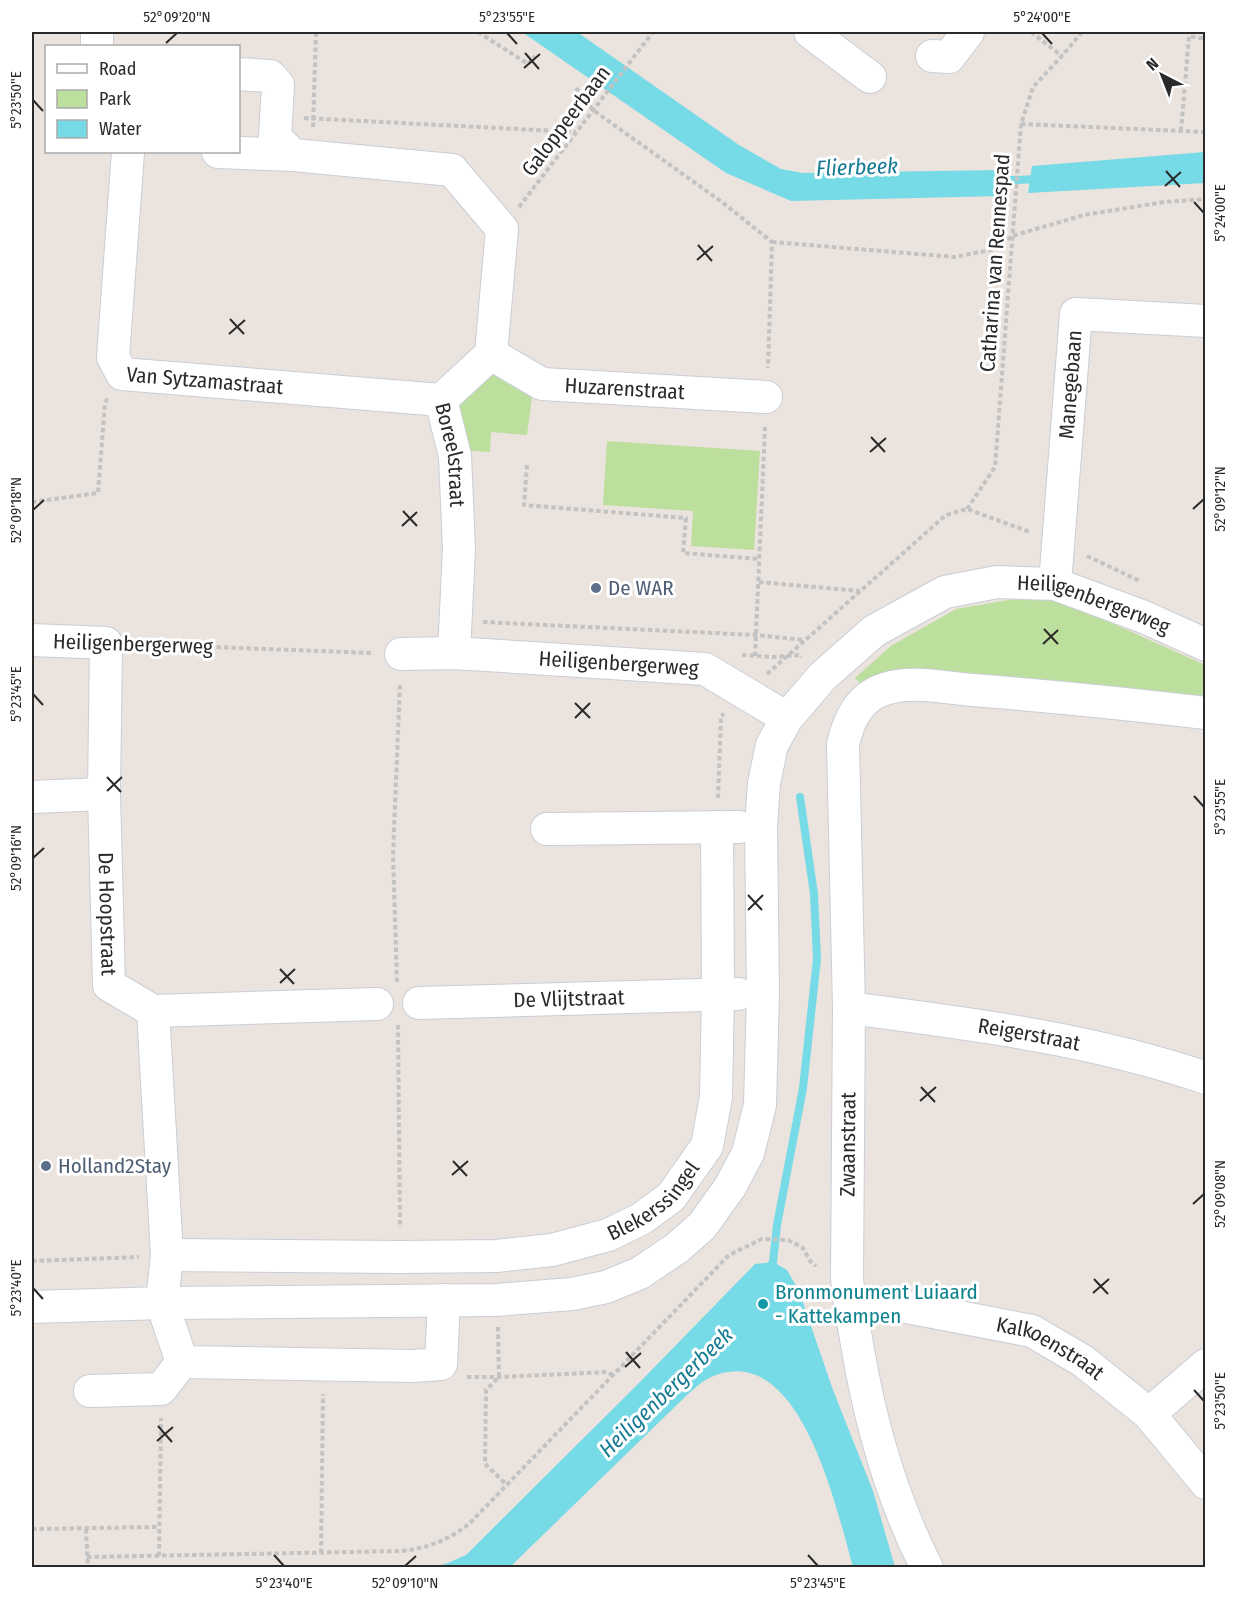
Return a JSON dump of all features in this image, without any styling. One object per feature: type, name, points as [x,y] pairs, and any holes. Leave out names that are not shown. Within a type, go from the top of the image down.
[{"type":"street","points":[[810,32],[870,77]]},
{"type":"street","points":[[932,56],[949,57],[968,32]]},
{"type":"street","points":[[240,74],[270,76],[278,85],[275,137],[302,156]]},
{"type":"street","name":"Van Sytzamastraat","points":[[128,153],[113,357],[122,374],[441,400]]},
{"type":"street","points":[[239,153],[302,156],[452,170],[502,229],[491,354]]},
{"type":"street","name":"Manegebaan","points":[[1055,584],[1076,314],[1206,321]]},
{"type":"street","name":"Huzarenstraat","points":[[491,354],[542,384],[766,397]]},
{"type":"street","name":"Boreelstraat","points":[[454,653],[459,549],[455,456],[441,400],[491,354]]},
{"type":"street","name":"Heiligenbergerweg","points":[[401,654],[454,653],[705,669],[787,718],[822,676],[874,631],[945,592],[997,582],[1055,584],[1144,617],[1206,645]]},
{"type":"street","name":"Heiligenbergerweg","points":[[32,640],[106,643]]},
{"type":"street","name":"De Hoopstraat","points":[[106,643],[104,794],[110,985],[153,1011]]},
{"type":"street","name":"Zwaanstraat","points":[[927,1568],[905,1522],[878,1440],[866,1392],[850,1308],[847,1278],[849,1008],[843,744],[848,725],[866,698],[885,689],[907,685],[1037,694],[1206,713]]},
{"type":"street","points":[[32,1307],[162,1303],[496,1300],[572,1294],[606,1287],[640,1273],[677,1248],[702,1226],[730,1187],[748,1153],[760,1105],[763,994],[761,827],[764,783],[772,745],[787,718]]},
{"type":"street","points":[[32,797],[104,794]]},
{"type":"street","name":"Blekerssingel","points":[[167,1255],[496,1256],[552,1250],[608,1234],[641,1219],[671,1197],[706,1146],[716,1097],[717,826]]},
{"type":"street","points":[[548,829],[761,827]]},
{"type":"street","name":"De Vlijtstraat","points":[[153,1011],[763,994]]},
{"type":"street","name":"Reigerstraat","points":[[849,1008],[1014,1030],[1156,1061],[1206,1078]]},
{"type":"street","points":[[153,1011],[167,1255],[162,1303],[182,1362]]},
{"type":"street","points":[[182,1362],[413,1366],[441,1364],[444,1300]]},
{"type":"street","name":"Kalkoenstraat","points":[[850,1308],[891,1304],[1032,1331],[1083,1361],[1149,1414],[1206,1484]]},
{"type":"street","points":[[90,1391],[161,1389],[182,1362]]},
{"type":"street","points":[[1149,1414],[1206,1365]]},
{"type":"path","points":[[302,156],[313,118],[316,32]]},
{"type":"path","points":[[478,32],[528,64],[535,56]]},
{"type":"path","name":"Galoppeerbaan","points":[[502,229],[653,32]]},
{"type":"path","points":[[1031,32],[1062,56]]},
{"type":"path","name":"Catharina van Rennespad","points":[[967,509],[995,467],[1021,124],[1033,87],[1082,32]]},
{"type":"path","points":[[1180,131],[1189,36],[1206,39]]},
{"type":"path","points":[[576,88],[593,110],[722,202],[772,242],[955,257],[996,249],[1012,236],[1084,215],[1164,202],[1206,199]]},
{"type":"path","points":[[276,117],[576,132]]},
{"type":"path","points":[[1021,124],[1206,132]]},
{"type":"path","points":[[756,656],[772,242]]},
{"type":"path","points":[[32,502],[98,493],[105,403],[122,374]]},
{"type":"path","points":[[527,465],[524,505],[686,518],[684,553],[759,559]]},
{"type":"path","points":[[788,655],[946,516],[967,509]]},
{"type":"path","name":"Heiligenbergerweg","points":[[967,509],[1059,544],[1143,583]]},
{"type":"path","points":[[759,582],[860,591]]},
{"type":"path","points":[[456,621],[756,634],[805,640]]},
{"type":"path","name":"Heiligenbergerweg","points":[[106,643],[401,654]]},
{"type":"path","points":[[400,1257],[398,1004],[393,855],[401,654]]},
{"type":"path","points":[[717,826],[721,726]]},
{"type":"path","points":[[87,1557],[402,1551],[448,1539],[470,1523],[729,1255],[762,1239],[788,1240]]},
{"type":"path","points":[[32,1261],[167,1255]]},
{"type":"path","points":[[496,1300],[500,1377]]},
{"type":"path","points":[[321,1552],[323,1364]]},
{"type":"path","points":[[441,1364],[456,1376],[500,1377],[608,1372],[612,1375]]},
{"type":"path","points":[[500,1377],[486,1390],[485,1464],[507,1485]]},
{"type":"path","points":[[159,1556],[161,1389]]},
{"type":"path","points":[[32,1529],[159,1527]]},
{"type":"path","points":[[86,1529],[88,1568]]},
{"type":"green space","points":[[494,370],[509,375],[532,397],[527,435],[491,432],[490,452],[471,451],[456,428],[454,395]]},
{"type":"green space","points":[[607,441],[760,451],[754,550],[691,546],[693,511],[603,505]]},
{"type":"green space","points":[[1041,597],[1065,602],[1205,665],[1206,690],[1198,703],[863,686],[855,678],[891,646],[956,609],[1021,598]]},
{"type":"water","points":[[522,32],[577,32],[739,145],[781,169],[803,173],[1002,170],[1001,196],[791,201],[726,173]]},
{"type":"water","points":[[1205,152],[1205,183],[1028,193],[1032,166]]},
{"type":"water","name":"Heiligenbergerbeek","points":[[773,1262],[787,1270],[799,1291],[833,1390],[873,1491],[895,1567],[853,1567],[837,1508],[809,1435],[790,1404],[768,1382],[741,1371],[709,1378],[687,1395],[510,1567],[434,1567],[466,1555],[755,1264]]},
{"type":"waterway","name":"Flierbeek","points":[[991,181],[1038,179]]},
{"type":"waterway","points":[[768,1270],[773,1262],[777,1225],[803,1088],[817,959],[814,894],[800,797]]},
{"type":"place","name":"De WAR","points":[[596,588]]},
{"type":"place","name":"Holland2Stay","points":[[46,1166]]},
{"type":"place","name":"Bronmonument Luiaard - Kattekampen","points":[[763,1304]]}]
